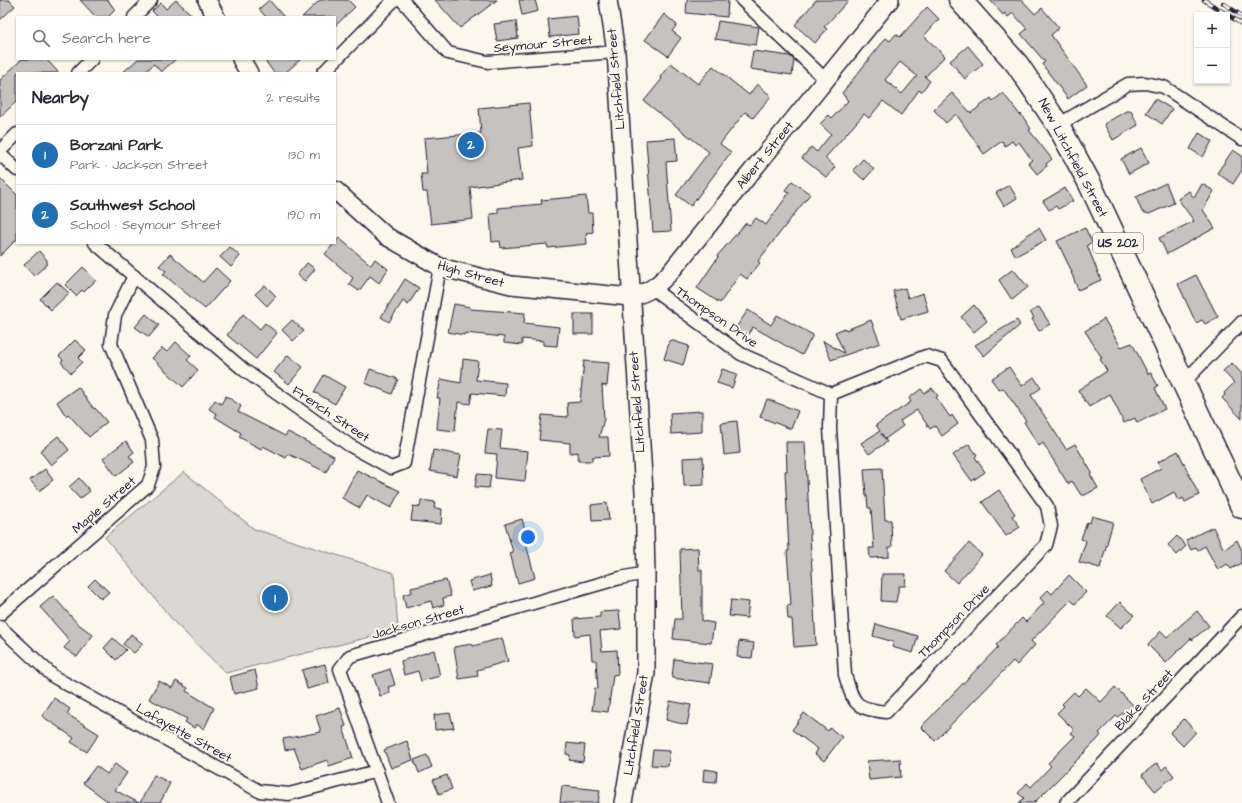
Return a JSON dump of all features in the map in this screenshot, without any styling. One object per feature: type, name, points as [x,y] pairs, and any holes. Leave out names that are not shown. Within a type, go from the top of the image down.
[{"type":"highway","name":"New Litchfield Street","points":[[960,0],[979,19],[1017,64],[1058,125],[1089,182],[1242,507]]},
{"type":"street","points":[[135,16],[151,0]]},
{"type":"street","points":[[207,0],[215,16]]},
{"type":"street","points":[[336,60],[394,0]]},
{"type":"street","name":"Seymour Street","points":[[402,0],[448,53],[488,62],[616,52]]},
{"type":"street","name":"Litchfield Street","points":[[608,0],[616,52],[630,297],[644,492],[646,573],[646,673],[624,803]]},
{"type":"street","points":[[742,0],[826,80]]},
{"type":"street","name":"Albert Street","points":[[630,297],[653,288],[673,269],[890,0]]},
{"type":"street","points":[[79,72],[91,60]]},
{"type":"street","points":[[242,60],[248,72]]},
{"type":"street","points":[[324,72],[336,60]]},
{"type":"street","points":[[1058,125],[1128,84],[1145,83],[1164,87],[1242,139]]},
{"type":"street","points":[[16,135],[0,152],[16,169]]},
{"type":"street","name":"High Street","points":[[336,191],[386,236],[440,267],[511,285],[630,297]]},
{"type":"street","name":"French Street","points":[[96,244],[244,370],[349,445],[391,468],[404,463],[440,267]]},
{"type":"street","name":"Maple Street","points":[[0,614],[148,485],[154,467],[152,440],[112,344],[115,315],[134,276]]},
{"type":"street","name":"Thompson Drive","points":[[653,288],[741,354],[831,394],[926,356],[942,361],[1046,506],[1051,526],[1046,545],[886,712],[867,710],[853,700],[845,675],[830,428],[831,394]]},
{"type":"street","points":[[1183,383],[1242,322]]},
{"type":"street","name":"Jackson Street","points":[[388,803],[340,669],[350,656],[620,578],[646,573]]},
{"type":"street","name":"Blake Street","points":[[1066,803],[1242,616]]},
{"type":"street","name":"Lafayette Street","points":[[0,628],[54,677],[259,791],[289,794],[377,771]]},
{"type":"shaded area","points":[[184,472],[254,529],[394,573],[398,630],[226,673],[175,623],[105,537]]},
{"type":"building","points":[[0,0],[9,0],[15,6],[0,20]]},
{"type":"building","points":[[80,0],[108,0],[115,10],[109,16],[95,16]]},
{"type":"building","points":[[176,0],[193,16],[157,16],[152,11],[161,3],[166,9]]},
{"type":"building","points":[[269,0],[283,16],[265,16],[259,9]]},
{"type":"building","points":[[320,0],[348,0],[355,7],[336,25],[336,16],[303,16]]},
{"type":"building","points":[[435,0],[497,0],[460,28]]},
{"type":"building","points":[[519,0],[535,0],[538,11],[522,15]]},
{"type":"building","points":[[687,0],[728,0],[727,17],[686,13]]},
{"type":"building","points":[[816,0],[849,0],[824,27],[827,29],[815,43],[795,25]]},
{"type":"building","points":[[990,0],[1022,0],[1035,14],[1042,8],[1059,28],[1051,35],[1087,85],[1068,99],[1042,64],[1045,62],[1021,34],[1027,29],[1013,13],[1008,17],[1005,13],[1003,15]]},
{"type":"building","points":[[927,7],[939,19],[924,36],[945,56],[925,77],[930,81],[921,92],[919,90],[901,115],[883,101],[869,118],[864,114],[825,158],[835,167],[827,178],[802,158],[811,147],[817,152],[831,134],[820,124],[829,115],[832,118],[848,101],[842,93],[886,38],[890,41],[896,34],[900,37]],"holes":[[[900,62],[917,76],[902,94],[885,80]]]},
{"type":"building","points":[[664,14],[677,25],[672,31],[681,38],[668,56],[645,40]]},
{"type":"building","points":[[577,16],[579,34],[550,37],[548,19]]},
{"type":"building","points":[[516,21],[518,38],[497,41],[494,24]]},
{"type":"building","points":[[718,21],[759,27],[756,45],[715,39]]},
{"type":"building","points":[[968,46],[983,64],[965,79],[950,61]]},
{"type":"building","points":[[753,51],[790,56],[794,60],[792,75],[750,69]]},
{"type":"building","points":[[21,60],[47,60],[58,72],[16,72],[16,102],[0,117],[0,80]]},
{"type":"building","points":[[137,60],[175,60],[161,72],[154,64],[145,72],[123,72]]},
{"type":"building","points":[[265,60],[300,60],[286,72],[273,72]]},
{"type":"building","points":[[671,63],[698,84],[713,66],[749,95],[757,84],[771,96],[753,118],[745,112],[720,144],[731,152],[691,206],[676,195],[709,152],[644,101],[662,79],[660,77]]},
{"type":"building","points":[[952,93],[971,113],[991,98],[993,101],[1003,93],[1020,115],[1021,114],[1031,129],[1029,130],[1052,159],[1046,164],[1047,166],[1037,174],[1028,163],[1032,160],[1019,142],[1015,145],[1012,141],[1005,146],[1002,141],[984,154],[956,114],[946,123],[934,110]]},
{"type":"building","points":[[1155,99],[1172,109],[1162,124],[1146,113]]},
{"type":"building","points":[[529,103],[533,146],[518,148],[522,180],[470,187],[473,219],[431,224],[427,192],[423,192],[421,174],[427,174],[424,138],[481,133],[479,108]]},
{"type":"building","points":[[1126,111],[1131,111],[1138,125],[1113,140],[1104,124]]},
{"type":"building","points":[[1199,133],[1212,141],[1203,157],[1190,149]]},
{"type":"building","points":[[675,138],[677,161],[666,162],[671,231],[653,232],[646,140]]},
{"type":"building","points":[[1141,148],[1149,163],[1129,174],[1121,159]]},
{"type":"building","points":[[1233,150],[1242,156],[1242,170],[1233,184],[1217,173]]},
{"type":"building","points":[[863,159],[874,169],[864,180],[853,170]]},
{"type":"building","points":[[0,178],[16,194],[16,240],[0,256]]},
{"type":"building","points":[[792,181],[810,194],[758,261],[760,263],[747,279],[740,274],[720,303],[697,288],[718,257],[717,256],[746,223],[750,225],[756,218],[766,225],[789,193],[785,190]]},
{"type":"building","points":[[1166,183],[1174,203],[1149,214],[1142,212],[1136,197]]},
{"type":"building","points":[[1202,184],[1214,191],[1203,210],[1215,228],[1167,254],[1159,238],[1194,221],[1178,199],[1189,191],[1194,198]]},
{"type":"building","points":[[1009,185],[1017,198],[1004,206],[996,193]]},
{"type":"building","points":[[1065,188],[1073,201],[1058,209],[1056,206],[1049,210],[1043,201]]},
{"type":"building","points":[[586,196],[588,213],[592,213],[593,232],[586,233],[587,244],[548,248],[547,244],[501,248],[500,241],[492,242],[490,214],[498,213],[498,208],[542,204],[541,200]]},
{"type":"building","points":[[1039,228],[1046,240],[1016,256],[1011,248],[1027,235]]},
{"type":"building","points":[[1085,228],[1092,242],[1087,245],[1101,280],[1078,290],[1072,272],[1057,241]]},
{"type":"building","points":[[339,238],[371,265],[375,259],[388,269],[379,283],[370,276],[359,291],[349,284],[353,278],[325,254],[334,244],[336,244]]},
{"type":"building","points":[[230,247],[240,256],[231,267],[220,257]]},
{"type":"building","points":[[39,251],[47,260],[47,264],[34,276],[24,265]]},
{"type":"building","points":[[170,254],[203,282],[216,268],[230,281],[205,309],[163,274],[166,271],[159,266]]},
{"type":"building","points":[[307,263],[315,269],[305,281],[297,275]]},
{"type":"building","points":[[83,267],[96,280],[84,292],[82,290],[76,296],[65,285]]},
{"type":"building","points":[[1013,269],[1028,287],[1012,300],[999,280]]},
{"type":"building","points":[[1196,275],[1218,317],[1205,324],[1202,320],[1196,323],[1178,284]]},
{"type":"building","points":[[405,279],[419,288],[408,305],[403,301],[389,322],[381,317]]},
{"type":"building","points":[[57,282],[69,293],[51,310],[40,299]]},
{"type":"building","points":[[265,285],[276,296],[267,306],[255,294]]},
{"type":"building","points":[[905,288],[908,298],[923,293],[928,311],[901,319],[893,291]]},
{"type":"building","points":[[454,304],[470,307],[470,309],[525,313],[524,323],[559,327],[557,346],[543,345],[543,341],[522,339],[522,345],[504,343],[504,337],[465,333],[464,335],[448,332]]},
{"type":"building","points":[[974,305],[987,321],[974,332],[961,317]]},
{"type":"building","points":[[1039,307],[1050,324],[1039,331],[1030,312]]},
{"type":"building","points":[[748,310],[771,325],[777,315],[813,335],[802,355],[753,327],[746,337],[735,329]]},
{"type":"building","points":[[146,314],[159,325],[149,337],[135,327]]},
{"type":"building","points":[[243,314],[260,329],[265,323],[277,333],[256,359],[227,335]]},
{"type":"building","points":[[574,314],[593,314],[593,334],[574,334]]},
{"type":"building","points":[[1104,319],[1121,347],[1132,343],[1148,374],[1151,373],[1158,386],[1155,388],[1165,409],[1137,423],[1135,418],[1124,423],[1110,394],[1089,407],[1078,390],[1107,371],[1100,359],[1102,358],[1085,331]]},
{"type":"building","points":[[292,320],[304,331],[293,341],[282,330]]},
{"type":"building","points":[[871,320],[880,343],[831,360],[823,341],[844,353],[835,332],[845,328],[846,330]]},
{"type":"building","points":[[1017,320],[1020,325],[984,356],[975,345]]},
{"type":"building","points":[[75,340],[86,350],[78,358],[82,362],[71,373],[61,362],[63,360],[59,356]]},
{"type":"building","points":[[670,340],[689,346],[683,365],[664,359]]},
{"type":"building","points":[[176,342],[191,356],[187,360],[198,370],[183,387],[152,358],[162,348],[167,352]]},
{"type":"building","points":[[288,355],[303,367],[289,384],[274,372]]},
{"type":"building","points":[[463,359],[478,361],[476,380],[506,383],[505,396],[472,393],[470,404],[458,402],[455,431],[437,429],[440,398],[437,398],[441,379],[461,383]]},
{"type":"building","points":[[584,361],[609,363],[607,386],[602,385],[604,419],[599,437],[608,437],[609,456],[592,457],[592,461],[578,461],[578,452],[570,453],[570,443],[539,440],[542,415],[568,417],[567,403],[580,402]]},
{"type":"building","points":[[1232,363],[1242,374],[1242,419],[1222,398],[1225,395],[1224,393],[1234,383],[1223,371]]},
{"type":"building","points":[[1009,367],[1022,386],[1034,377],[1041,388],[1031,395],[1066,449],[1075,444],[1092,473],[1090,474],[1098,488],[1085,495],[1081,495],[1072,481],[1068,484],[1043,443],[1039,446],[1024,422],[1026,421],[1003,388],[999,390],[991,379]]},
{"type":"building","points":[[370,369],[398,379],[392,394],[365,383]]},
{"type":"building","points":[[722,369],[737,374],[732,388],[717,383]]},
{"type":"building","points":[[324,375],[345,387],[335,404],[314,392]]},
{"type":"building","points":[[78,387],[94,409],[95,408],[107,422],[89,437],[68,414],[66,416],[57,402]]},
{"type":"building","points":[[932,388],[938,396],[936,397],[950,417],[952,415],[958,424],[942,436],[935,426],[930,429],[917,410],[900,421],[903,426],[885,439],[887,442],[869,454],[861,443],[880,431],[876,425],[911,402],[909,398],[921,389],[924,393]]},
{"type":"building","points":[[226,396],[241,406],[238,412],[285,436],[288,432],[334,456],[326,472],[288,454],[286,458],[263,446],[261,449],[239,437],[241,433],[215,417],[217,414],[209,409],[215,400],[221,404]]},
{"type":"building","points":[[767,399],[798,411],[791,429],[760,417]]},
{"type":"building","points":[[702,411],[702,432],[671,434],[670,413]]},
{"type":"building","points":[[737,421],[740,453],[724,455],[721,423]]},
{"type":"building","points":[[488,429],[502,430],[500,448],[528,451],[525,481],[495,478],[497,454],[485,453]]},
{"type":"building","points":[[58,436],[69,450],[51,465],[40,451]]},
{"type":"building","points":[[126,441],[134,452],[129,456],[134,462],[116,476],[103,458]]},
{"type":"building","points":[[786,442],[805,442],[816,645],[794,647],[792,619],[788,619],[787,606],[791,605],[787,551],[789,551],[785,471],[787,471]]},
{"type":"building","points":[[969,444],[977,455],[975,457],[985,472],[972,481],[953,455]]},
{"type":"building","points":[[433,450],[461,455],[457,476],[430,471]]},
{"type":"building","points":[[1178,451],[1199,495],[1185,502],[1183,498],[1178,501],[1174,492],[1152,504],[1140,479],[1161,468],[1158,462]]},
{"type":"building","points":[[703,457],[704,485],[684,486],[683,458]]},
{"type":"building","points":[[882,468],[885,520],[891,520],[892,547],[889,547],[889,557],[870,558],[869,548],[874,548],[871,508],[868,508],[864,469]]},
{"type":"building","points":[[45,469],[53,480],[39,491],[30,480]]},
{"type":"building","points":[[357,470],[400,491],[391,508],[367,495],[360,508],[342,498]]},
{"type":"building","points":[[477,474],[491,475],[489,488],[475,487]]},
{"type":"building","points":[[79,478],[90,491],[80,499],[69,487]]},
{"type":"building","points":[[999,490],[1015,514],[1012,516],[1020,527],[1006,536],[982,502]]},
{"type":"building","points":[[421,500],[435,502],[434,508],[442,509],[441,524],[411,521],[413,506],[420,507]]},
{"type":"building","points":[[607,503],[609,520],[592,521],[591,505]]},
{"type":"building","points":[[1092,516],[1113,522],[1100,568],[1079,562],[1086,541],[1081,539],[1087,522],[1090,523]]},
{"type":"building","points":[[522,519],[527,536],[524,536],[535,578],[518,583],[510,553],[513,552],[505,524]]},
{"type":"building","points":[[1213,527],[1224,550],[1237,540],[1242,551],[1242,563],[1231,569],[1227,564],[1218,570],[1205,546],[1198,550],[1196,547],[1191,550],[1186,540]]},
{"type":"building","points":[[1177,536],[1186,546],[1177,555],[1168,545]]},
{"type":"building","points":[[969,543],[982,555],[957,583],[944,571]]},
{"type":"building","points":[[698,548],[699,570],[702,570],[702,621],[714,623],[711,643],[673,639],[675,619],[682,619],[680,549]]},
{"type":"building","points":[[882,574],[906,574],[905,586],[899,586],[896,602],[881,601]]},
{"type":"building","points":[[490,575],[492,586],[472,591],[469,581]]},
{"type":"building","points":[[1069,575],[1086,592],[1075,604],[1071,600],[1031,641],[1035,645],[1017,665],[1013,661],[935,741],[921,727],[998,647],[996,645],[1022,618],[1026,622],[1044,603],[1040,598],[1048,590],[1052,594]]},
{"type":"building","points":[[95,579],[109,592],[101,599],[88,586]]},
{"type":"building","points":[[446,580],[451,596],[443,598],[444,605],[433,608],[431,601],[406,608],[403,595],[412,592],[411,588]]},
{"type":"building","points":[[53,596],[77,623],[93,635],[77,657],[64,648],[70,641],[40,607]]},
{"type":"building","points":[[731,600],[749,602],[747,618],[729,616]]},
{"type":"building","points":[[1120,602],[1134,615],[1121,628],[1107,616]]},
{"type":"building","points":[[619,611],[621,629],[600,631],[602,651],[617,650],[618,674],[613,675],[608,712],[592,710],[595,688],[598,689],[596,660],[592,660],[590,634],[575,636],[574,619],[600,617],[600,612]]},
{"type":"building","points":[[1197,611],[1209,626],[1192,640],[1191,638],[1166,663],[1148,645],[1161,631],[1167,637]]},
{"type":"building","points":[[876,624],[918,636],[913,653],[892,647],[894,642],[873,636]]},
{"type":"building","points":[[131,634],[143,644],[134,653],[123,644]]},
{"type":"building","points":[[113,638],[126,650],[116,660],[104,648]]},
{"type":"building","points":[[502,638],[508,661],[477,670],[478,676],[459,679],[454,647],[472,644],[473,646]]},
{"type":"building","points":[[739,641],[754,643],[752,658],[737,657]]},
{"type":"building","points":[[434,650],[440,676],[421,681],[418,671],[404,675],[401,661]]},
{"type":"building","points":[[674,659],[713,664],[710,683],[672,678]]},
{"type":"building","points":[[325,664],[329,683],[307,689],[302,670]]},
{"type":"building","points":[[390,669],[395,685],[388,687],[390,693],[380,696],[373,675]]},
{"type":"building","points":[[255,670],[259,688],[234,694],[230,677]]},
{"type":"building","points":[[159,681],[172,688],[176,681],[188,688],[186,691],[214,708],[204,729],[196,724],[194,728],[185,722],[187,719],[149,699]]},
{"type":"building","points":[[1115,687],[1134,706],[1126,714],[1124,712],[1118,717],[1116,716],[1099,733],[1101,735],[1097,740],[1034,803],[1019,803],[1024,798],[1018,793],[1027,783],[1031,787],[1051,766],[1048,763],[1075,736],[1071,733],[1074,730],[1057,713],[1064,706],[1062,704],[1074,692],[1078,696],[1086,688],[1101,702]]},
{"type":"building","points":[[54,698],[70,709],[67,714],[99,734],[87,752],[71,742],[74,738],[42,716]]},
{"type":"building","points":[[670,701],[691,705],[687,725],[666,720]]},
{"type":"building","points":[[340,708],[346,726],[343,727],[353,758],[329,766],[327,760],[302,769],[294,748],[285,750],[283,739],[321,732],[316,716]]},
{"type":"building","points":[[450,713],[454,728],[435,730],[434,715]]},
{"type":"building","points":[[804,713],[828,731],[830,728],[842,737],[824,761],[815,754],[818,749],[792,730]]},
{"type":"building","points":[[1184,719],[1196,732],[1183,746],[1170,733]]},
{"type":"building","points":[[407,741],[413,760],[391,768],[384,750]]},
{"type":"building","points":[[567,743],[585,745],[583,762],[569,760],[570,755],[566,754]]},
{"type":"building","points":[[653,750],[670,751],[668,766],[651,765]]},
{"type":"building","points":[[427,755],[432,767],[419,773],[414,760]]},
{"type":"building","points":[[900,759],[901,777],[869,780],[867,761]]},
{"type":"building","points":[[1157,763],[1162,770],[1166,766],[1174,776],[1155,791],[1142,775]]},
{"type":"building","points":[[115,764],[127,773],[115,790],[139,803],[110,803],[83,783],[96,766],[107,774]]},
{"type":"building","points":[[704,769],[717,771],[716,782],[703,781]]},
{"type":"building","points":[[154,775],[170,783],[160,803],[140,803]]},
{"type":"building","points":[[447,775],[452,789],[439,794],[433,780]]},
{"type":"building","points":[[562,786],[600,790],[598,803],[560,803]]},
{"type":"railway","points":[[1204,0],[1242,24]]},
{"type":"railway","points":[[1223,3],[1242,16]]},
{"type":"place","name":"Southwest School","points":[[471,145]]},
{"type":"place","name":"Borzani Park","points":[[275,598]]}]
